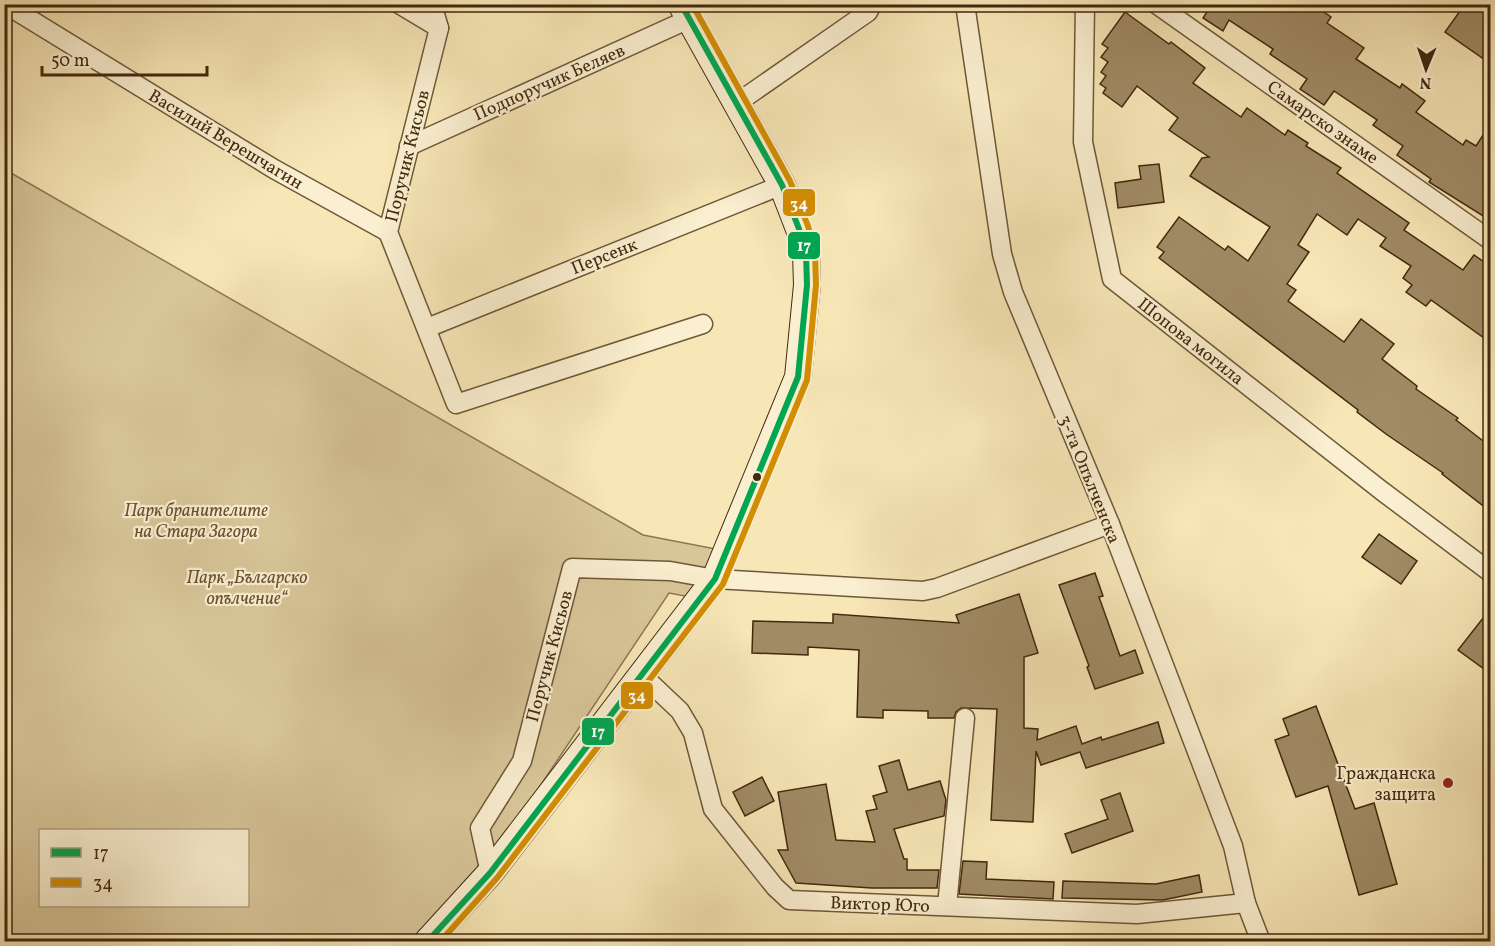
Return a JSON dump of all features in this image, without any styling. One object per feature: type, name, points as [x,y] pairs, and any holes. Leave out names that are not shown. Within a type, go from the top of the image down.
[{"type":"street","name":"Василий Верешчагин","points":[[5,4],[274,169],[388,232]]},
{"type":"street","points":[[399,4],[439,28]]},
{"type":"street","points":[[432,4],[439,28]]},
{"type":"street","points":[[736,104],[868,12],[872,4]]},
{"type":"street","name":"3-та Опълченска","points":[[965,4],[1002,254],[1013,292],[1110,524],[1233,846],[1246,903],[1261,942]]},
{"type":"street","name":"Шопова могила","points":[[1085,4],[1083,142],[1112,279],[1382,491],[1491,572]]},
{"type":"street","name":"Самарско знаме","points":[[1156,4],[1491,240]]},
{"type":"street","points":[[427,942],[490,873],[715,579],[798,377],[807,285],[806,254],[782,184],[685,12]]},
{"type":"street","name":"Подпоручик Беляев","points":[[409,146],[685,12]]},
{"type":"street","name":"Поручик Кисьов","points":[[439,28],[388,232],[456,404],[703,324]]},
{"type":"street","name":"Персенк","points":[[427,328],[782,184]]},
{"type":"street","points":[[715,579],[923,591],[937,588],[1110,524]]},
{"type":"street","name":"Поручик Кисьов","points":[[490,873],[480,828],[522,761],[572,568],[670,571],[715,579]]},
{"type":"street","name":"Виктор Юго","points":[[642,675],[680,711],[693,733],[713,809],[775,887],[789,900],[947,906],[989,910],[1137,914],[1246,903]]},
{"type":"street","points":[[947,906],[965,718]]},
{"type":"green space","name":"Парк „Българско опълчение“","points":[[4,169],[643,535],[721,550],[690,597],[669,593],[492,858],[411,941],[5,941]]},
{"type":"building","points":[[1206,4],[1312,4],[1331,17],[1327,23],[1364,48],[1356,59],[1400,88],[1402,84],[1425,101],[1416,112],[1463,145],[1466,140],[1476,146],[1491,123],[1491,221],[1429,182],[1431,179],[1397,155],[1403,146],[1373,125],[1377,120],[1334,91],[1324,105],[1300,89],[1307,79],[1270,54],[1273,49],[1229,20],[1223,31],[1203,18],[1210,7]]},
{"type":"building","points":[[1465,4],[1491,4],[1491,64],[1445,32]]},
{"type":"building","points":[[1125,12],[1169,44],[1171,42],[1205,68],[1193,83],[1241,117],[1247,108],[1285,135],[1288,130],[1308,143],[1306,146],[1341,168],[1337,173],[1409,223],[1404,230],[1463,270],[1474,255],[1491,267],[1491,343],[1431,300],[1426,306],[1406,292],[1412,285],[1403,278],[1411,266],[1380,246],[1386,238],[1358,219],[1347,235],[1317,214],[1298,245],[1309,252],[1287,284],[1296,290],[1288,301],[1344,342],[1361,319],[1394,344],[1382,359],[1417,386],[1416,389],[1458,418],[1456,420],[1491,447],[1491,512],[1443,473],[1357,412],[1358,410],[1159,258],[1164,252],[1157,247],[1179,217],[1225,250],[1228,246],[1248,261],[1270,227],[1190,176],[1202,158],[1209,157],[1169,130],[1178,118],[1137,86],[1122,107],[1103,93],[1106,88],[1100,84],[1106,76],[1101,72],[1108,62],[1101,57],[1108,48],[1102,44]]},
{"type":"building","points":[[1159,164],[1164,202],[1118,208],[1115,183],[1141,179],[1139,166]]},
{"type":"building","points":[[1379,534],[1417,561],[1401,584],[1362,557]]},
{"type":"building","points":[[1095,573],[1103,596],[1099,597],[1120,656],[1135,650],[1143,673],[1095,689],[1087,667],[1089,666],[1059,585]]},
{"type":"building","points":[[1019,594],[1038,653],[1024,657],[1024,728],[1038,729],[1037,740],[1076,726],[1082,744],[1158,722],[1164,743],[1086,768],[1080,752],[1041,765],[1036,751],[1033,822],[991,820],[997,709],[961,708],[956,712],[954,718],[928,718],[928,711],[883,710],[883,718],[857,717],[859,650],[808,647],[808,655],[752,653],[753,621],[833,623],[833,614],[959,623],[956,615]]},
{"type":"building","points":[[1491,608],[1491,674],[1458,650]]},
{"type":"building","points":[[1316,706],[1355,809],[1374,803],[1397,884],[1359,895],[1328,786],[1296,797],[1275,740],[1289,735],[1283,719]]},
{"type":"building","points":[[899,760],[908,790],[940,781],[946,800],[944,816],[894,829],[904,859],[907,859],[907,870],[939,870],[937,888],[872,888],[796,883],[778,850],[788,850],[778,792],[826,784],[836,840],[875,842],[866,811],[877,809],[873,796],[887,792],[879,766]]},
{"type":"building","points":[[762,777],[774,801],[745,816],[733,792]]},
{"type":"building","points":[[1120,793],[1133,831],[1072,853],[1065,834],[1108,819],[1101,800]]},
{"type":"building","points":[[963,861],[987,862],[986,879],[1054,882],[1053,899],[959,894]]},
{"type":"building","points":[[1199,875],[1202,892],[1163,900],[1062,898],[1063,881],[1156,884]]},
{"type":"transit line","name":"17","points":[[427,942],[490,873],[715,579],[798,377],[807,285],[806,253],[799,229],[782,185],[681,4]]},
{"type":"transit line","name":"34","points":[[440,942],[497,878],[723,584],[807,380],[816,285],[815,252],[808,226],[790,181],[692,4]]},
{"type":"place","name":"Гражданска защита","points":[[1448,783]]},
{"type":"park label","name":"Парк бранителите на Стара Загора","points":[[196,520]]}]
